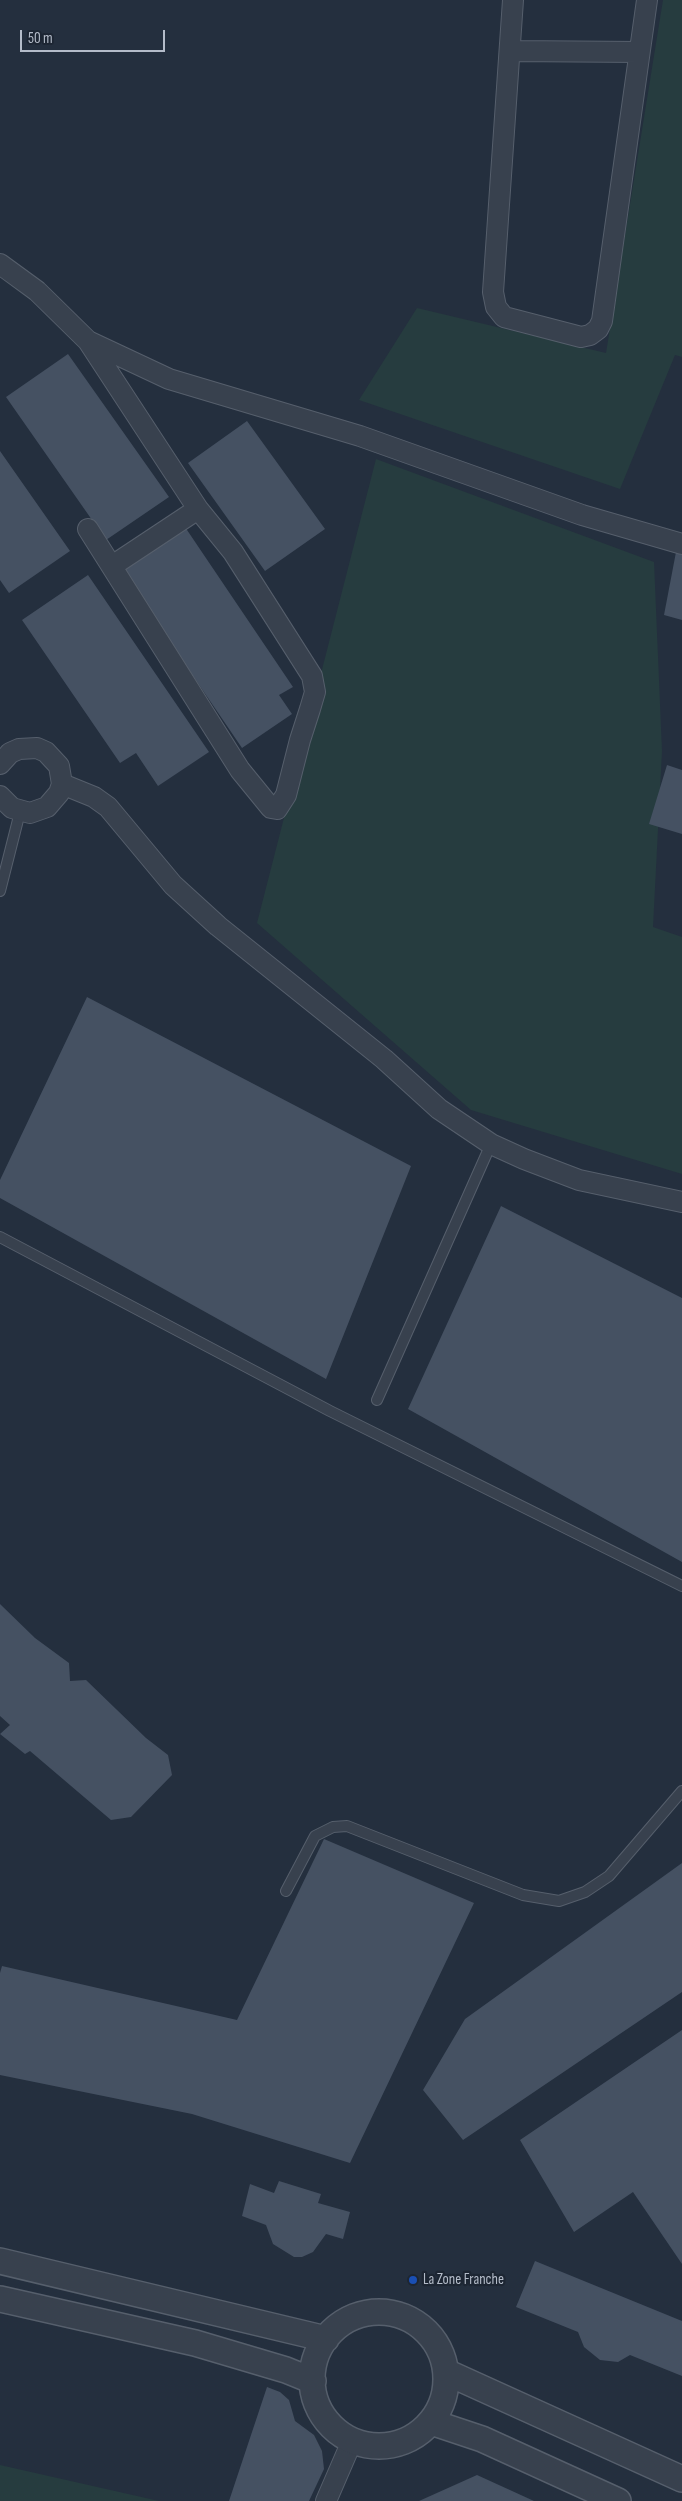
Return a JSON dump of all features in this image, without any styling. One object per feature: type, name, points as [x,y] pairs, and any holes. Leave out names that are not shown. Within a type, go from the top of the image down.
[{"type":"street","points":[[513,0],[493,292],[496,307],[504,317],[581,337],[590,335],[598,328],[602,321],[646,0]]},
{"type":"street","points":[[511,51],[639,52]]},
{"type":"street","points":[[0,264],[37,291],[88,341],[198,510],[234,552],[312,676],[315,692],[286,795],[277,809],[271,808],[240,770],[88,529]]},
{"type":"street","points":[[88,341],[169,379],[360,436],[582,515],[682,544]]},
{"type":"street","points":[[112,566],[198,510]]},
{"type":"street","points":[[0,764],[10,753],[19,749],[37,748],[46,752],[58,766],[62,784],[59,793],[47,807],[30,813],[20,812],[12,808],[0,796]]},
{"type":"street","points":[[62,784],[86,793],[108,807],[173,885],[218,926],[384,1059],[439,1109],[491,1144],[578,1180],[682,1202]]},
{"type":"street","points":[[0,2261],[326,2339]]},
{"type":"street","points":[[0,2299],[195,2343],[286,2370],[312,2380]]},
{"type":"street","points":[[379,2311],[402,2315],[421,2326],[436,2342],[445,2361],[446,2372],[447,2383],[442,2404],[431,2422],[415,2436],[395,2444],[373,2446],[352,2441],[333,2428],[319,2410],[312,2388],[313,2365],[326,2339],[337,2326],[357,2316],[379,2311]]},
{"type":"street","points":[[446,2372],[682,2479]]},
{"type":"street","points":[[431,2422],[482,2439],[618,2501]]},
{"type":"street","points":[[326,2501],[352,2441]]},
{"type":"lane","points":[[0,891],[20,812]]},
{"type":"lane","points":[[377,1400],[491,1144]]},
{"type":"lane","points":[[0,1237],[330,1411],[682,1586]]},
{"type":"lane","points":[[286,1891],[315,1836],[333,1827],[347,1826],[523,1895],[558,1901],[585,1892],[609,1876],[682,1791]]},
{"type":"green space","points":[[663,0],[682,0],[682,357],[675,355],[620,489],[359,400],[417,308],[606,353]]},
{"type":"green space","points":[[376,459],[654,562],[662,751],[653,927],[682,937],[682,1174],[471,1110],[257,923]]},
{"type":"green space","points":[[0,2465],[159,2501],[0,2501]]},
{"type":"building","points":[[68,354],[169,497],[106,540],[6,397]]},
{"type":"building","points":[[247,421],[325,529],[265,571],[188,463]]},
{"type":"building","points":[[0,451],[70,551],[9,593],[0,580]]},
{"type":"building","points":[[185,527],[293,687],[279,695],[292,714],[242,748],[121,570]]},
{"type":"building","points":[[676,552],[682,553],[682,620],[664,615]]},
{"type":"building","points":[[88,575],[209,752],[158,786],[136,753],[120,763],[22,620]]},
{"type":"building","points":[[667,765],[682,770],[682,834],[649,824]]},
{"type":"building","points":[[87,997],[411,1166],[326,1379],[0,1198],[0,1180]]},
{"type":"building","points":[[501,1206],[682,1298],[682,1562],[408,1409]]},
{"type":"building","points":[[0,1604],[35,1638],[69,1663],[70,1681],[86,1680],[146,1738],[168,1755],[172,1775],[131,1817],[111,1820],[30,1751],[25,1754],[0,1734],[10,1725],[0,1716]]},
{"type":"building","points":[[324,1839],[474,1903],[350,2163],[192,2114],[0,2075],[0,1973],[2,1966],[237,2020]]},
{"type":"building","points":[[682,1863],[682,1992],[463,2140],[423,2090],[465,2019]]},
{"type":"building","points":[[682,2030],[682,2264],[633,2192],[574,2232],[520,2140]]},
{"type":"building","points":[[279,2181],[321,2194],[318,2203],[350,2212],[343,2239],[326,2234],[313,2252],[302,2257],[294,2257],[273,2244],[266,2225],[242,2216],[250,2184],[274,2193]]},
{"type":"building","points":[[535,2261],[682,2321],[682,2376],[630,2355],[618,2362],[600,2360],[584,2347],[578,2332],[516,2307]]},
{"type":"building","points":[[267,2387],[280,2392],[289,2400],[295,2421],[314,2435],[322,2451],[324,2469],[309,2501],[229,2501]]},
{"type":"building","points":[[477,2475],[534,2501],[419,2501]]},
{"type":"place","name":"La Zone Franche","points":[[413,2280]]}]
